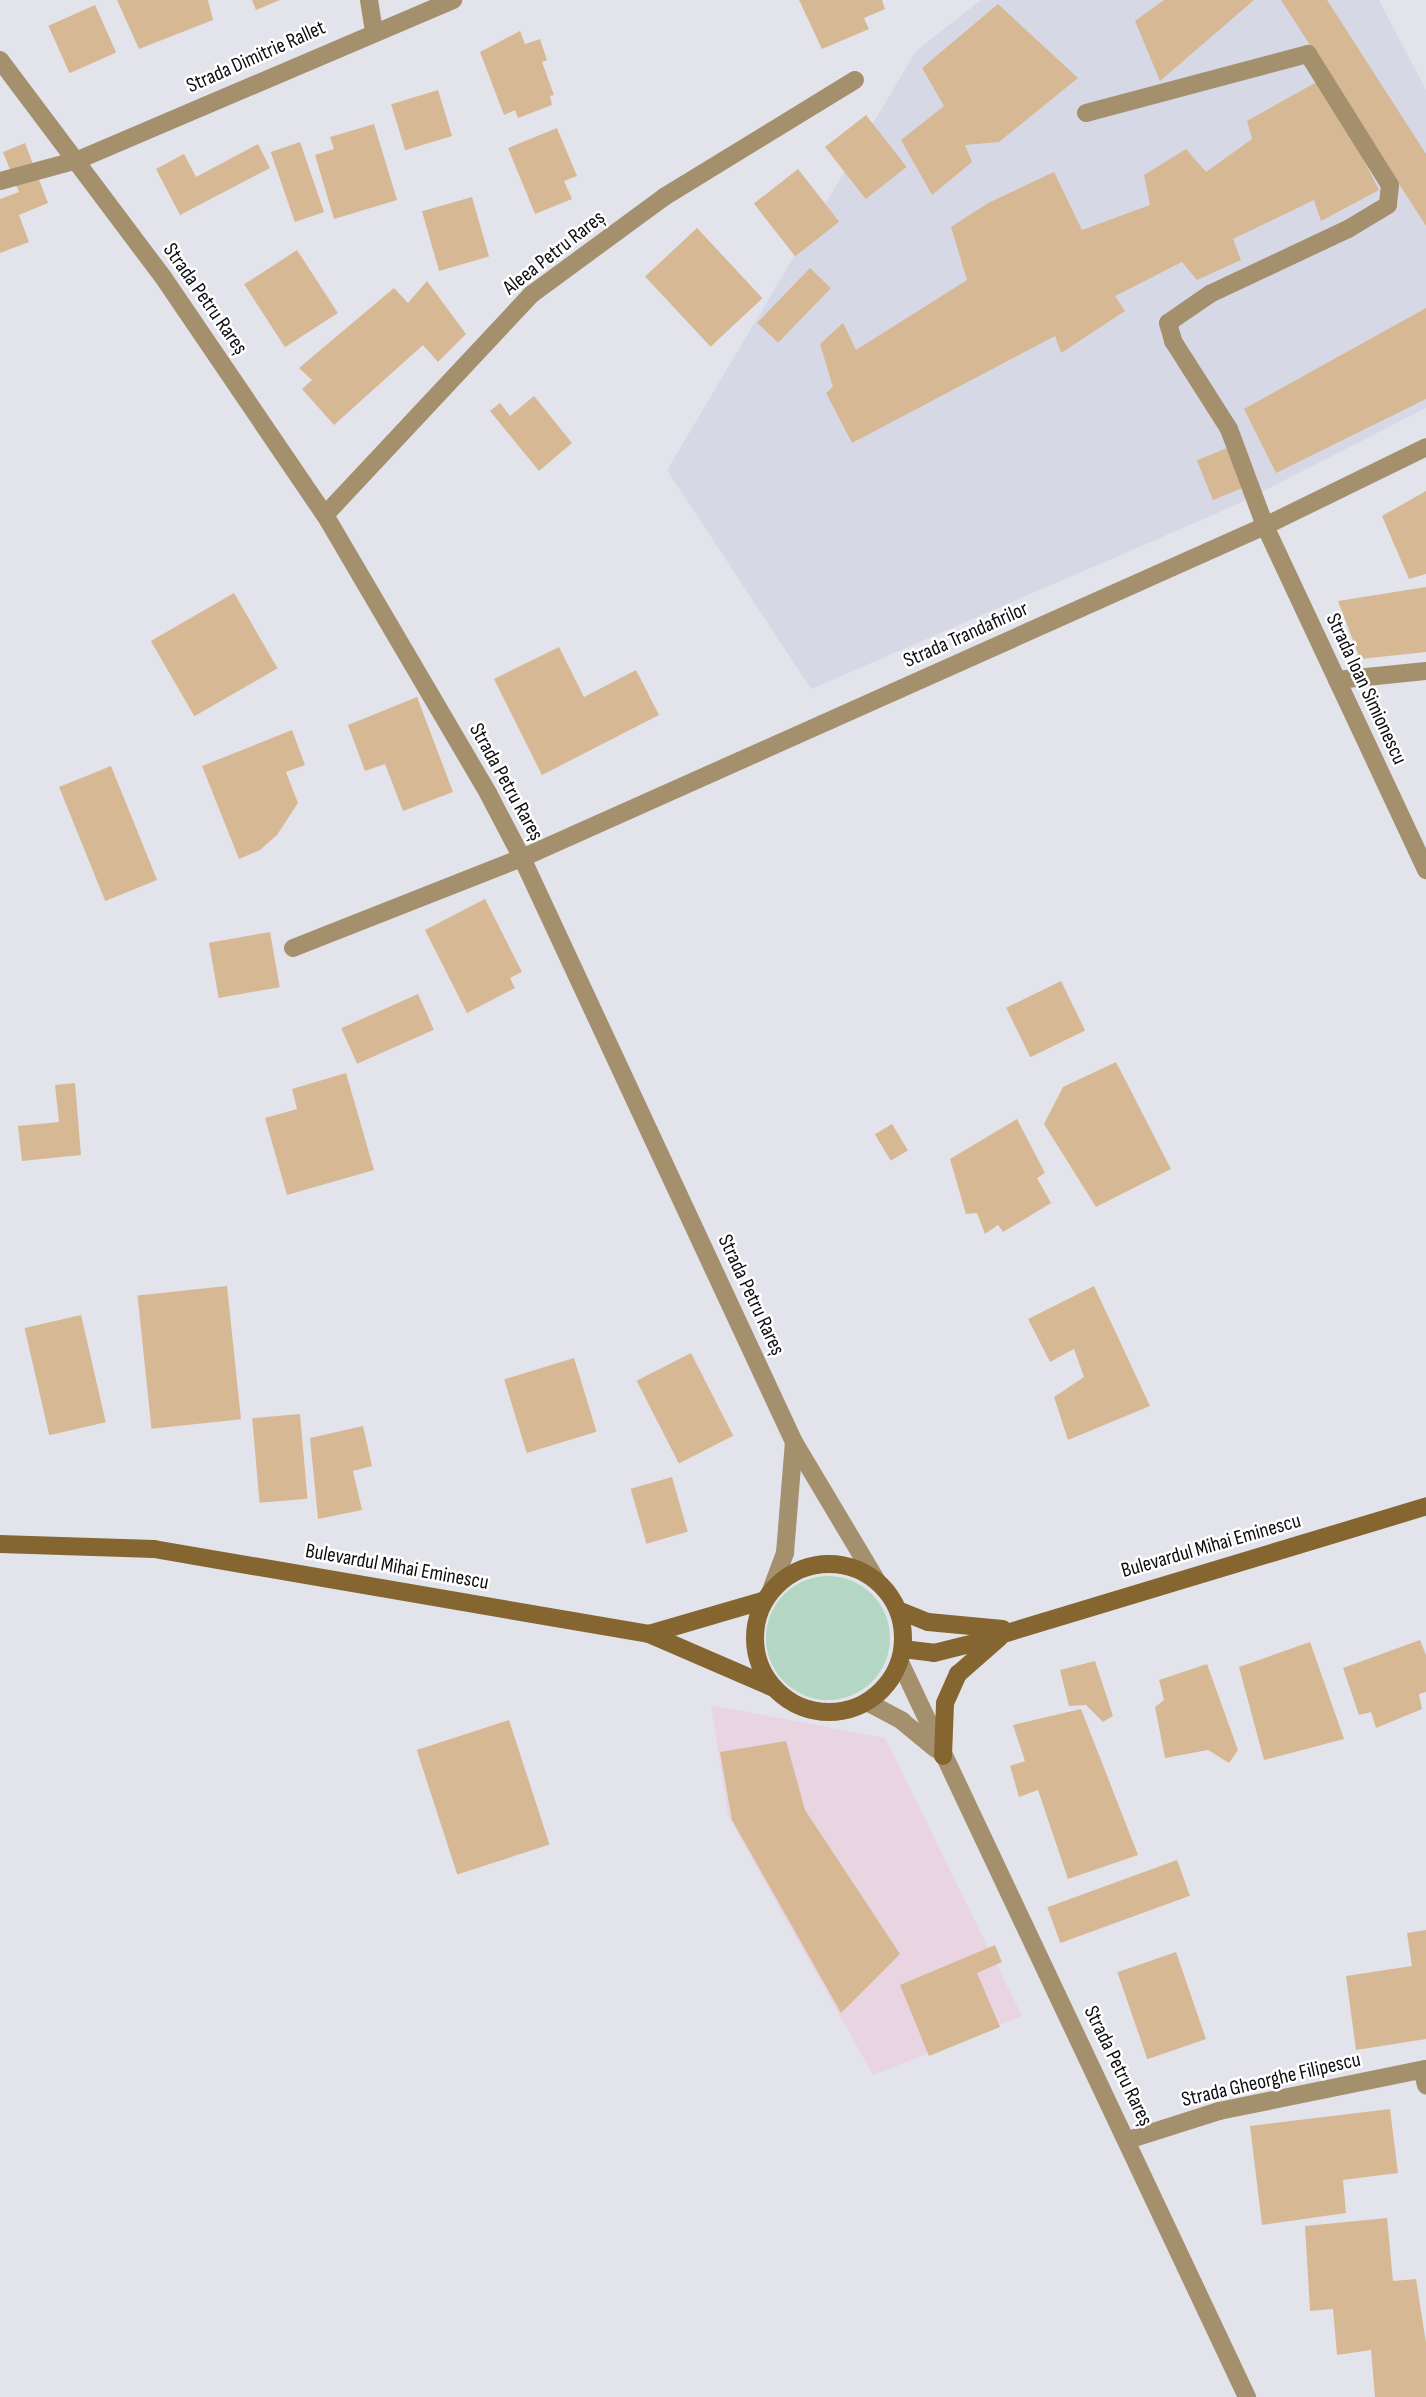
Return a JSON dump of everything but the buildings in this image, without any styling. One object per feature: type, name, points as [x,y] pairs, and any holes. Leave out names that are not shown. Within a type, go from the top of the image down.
[{"type":"main road","name":"Bulevardul Mihai Eminescu","points":[[901,1655],[934,1653],[1426,1506]]},
{"type":"main road","name":"Bulevardul Mihai Eminescu","points":[[0,1544],[154,1549],[649,1634],[774,1688]]},
{"type":"main road","points":[[834,1563],[856,1569],[877,1581],[898,1611],[901,1655],[887,1685],[867,1702],[844,1711],[818,1712],[794,1704],[774,1688],[761,1668],[755,1645],[756,1622],[768,1596],[789,1575],[810,1566],[834,1563]]},
{"type":"main road","points":[[649,1634],[768,1596]]},
{"type":"main road","name":"Bulevardul Mihai Eminescu","points":[[898,1611],[928,1622],[1010,1629]]},
{"type":"main road","points":[[943,1756],[945,1703],[958,1674],[1010,1629]]},
{"type":"street","points":[[369,0],[373,30]]},
{"type":"street","name":"Strada Dimitrie Rallet","points":[[0,181],[78,160],[373,30],[453,0]]},
{"type":"street","name":"Strada Ioan Simionescu","points":[[1086,113],[1308,54],[1390,185],[1388,205],[1348,229],[1210,294],[1168,323],[1173,341],[1229,429],[1265,526],[1426,870]]},
{"type":"street","name":"Strada Petru Rareș","points":[[0,60],[78,160],[325,514],[522,858],[794,1441],[877,1581]]},
{"type":"street","name":"Aleea Petru Rareș","points":[[325,514],[532,295],[664,197],[855,80]]},
{"type":"street","name":"Strada Trandafirilor","points":[[293,948],[522,858],[1265,526],[1426,447]]},
{"type":"street","points":[[1337,680],[1426,671]]},
{"type":"street","points":[[768,1596],[785,1553],[794,1441]]},
{"type":"street","name":"Strada Petru Rareș","points":[[901,1655],[943,1756],[1128,2140],[1247,2397]]},
{"type":"street","name":"Strada Petru Rareș","points":[[867,1702],[916,1730],[943,1756]]},
{"type":"street","name":"Strada Gheorghe Filipescu","points":[[1128,2140],[1219,2110],[1425,2075]]},
{"type":"shaded area","points":[[981,0],[1379,0],[1426,90],[1426,408],[1236,505],[811,689],[667,470],[916,51]]},
{"type":"shaded area","points":[[711,1705],[885,1738],[1022,2016],[873,2075],[728,1816]]},
{"type":"green space","points":[[828,1576],[852,1580],[872,1594],[886,1614],[890,1638],[886,1662],[872,1682],[852,1696],[828,1700],[804,1696],[784,1682],[770,1662],[766,1638],[770,1614],[784,1594],[804,1580]]}]
